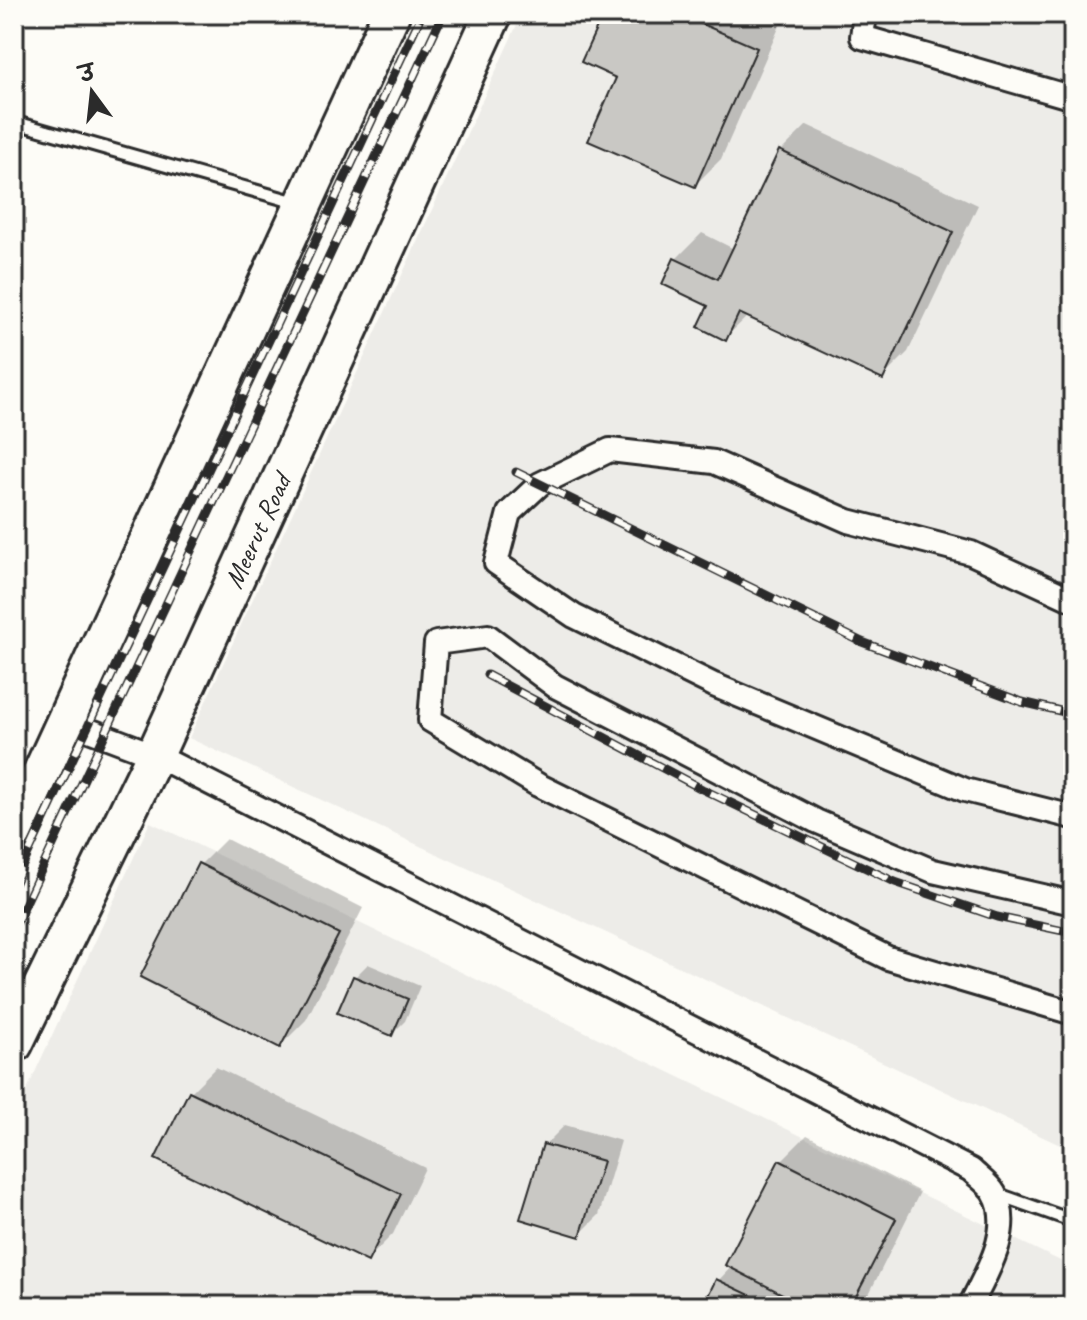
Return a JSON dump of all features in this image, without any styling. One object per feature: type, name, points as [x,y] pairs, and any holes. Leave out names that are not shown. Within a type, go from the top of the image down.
[{"type":"highway","points":[[14,832],[391,14]]},
{"type":"highway","name":"Meerut Road","points":[[14,1044],[155,755],[493,14]]},
{"type":"street","points":[[865,14],[862,37],[1073,98]]},
{"type":"street","points":[[1073,600],[971,553],[848,521],[714,462],[610,450],[540,484],[509,513],[496,563],[574,616],[714,685],[965,790],[1073,817]]},
{"type":"street","points":[[1073,903],[933,871],[816,821],[555,686],[488,636],[436,643],[430,720],[538,785],[888,958],[1073,1013]]},
{"type":"street","points":[[65,721],[155,755],[971,1170],[994,1193],[1001,1221],[994,1259],[970,1306]]},
{"type":"lane","points":[[14,122],[302,204]]},
{"type":"lane","points":[[994,1193],[1073,1221]]},
{"type":"shaded area","points":[[522,14],[1073,14],[1073,1151],[189,738]]},
{"type":"shaded area","points":[[150,822],[1073,1267],[1073,1306],[14,1306],[14,1118]]},
{"type":"building","points":[[603,14],[679,14],[757,48],[695,187],[588,141],[616,78],[581,62]]},
{"type":"building","points":[[759,14],[786,14],[783,23]]},
{"type":"building","points":[[779,150],[953,232],[883,380],[739,313],[726,341],[698,327],[708,306],[662,284],[674,258],[718,279]]},
{"type":"building","points":[[198,863],[339,934],[280,1048],[140,977]]},
{"type":"building","points":[[353,976],[408,999],[392,1036],[337,1013]]},
{"type":"building","points":[[189,1091],[401,1194],[368,1262],[155,1159]]},
{"type":"building","points":[[543,1144],[603,1161],[580,1237],[520,1219]]},
{"type":"building","points":[[779,1160],[896,1219],[851,1306],[806,1306],[725,1265]]},
{"type":"building","points":[[716,1279],[773,1306],[703,1306]]},
{"type":"railway","points":[[14,884],[422,14]]},
{"type":"railway","points":[[14,928],[443,14]]},
{"type":"railway","points":[[516,472],[862,642],[1022,702],[1073,714]]},
{"type":"railway","points":[[487,675],[702,789],[895,882],[997,917],[1073,933]]}]
